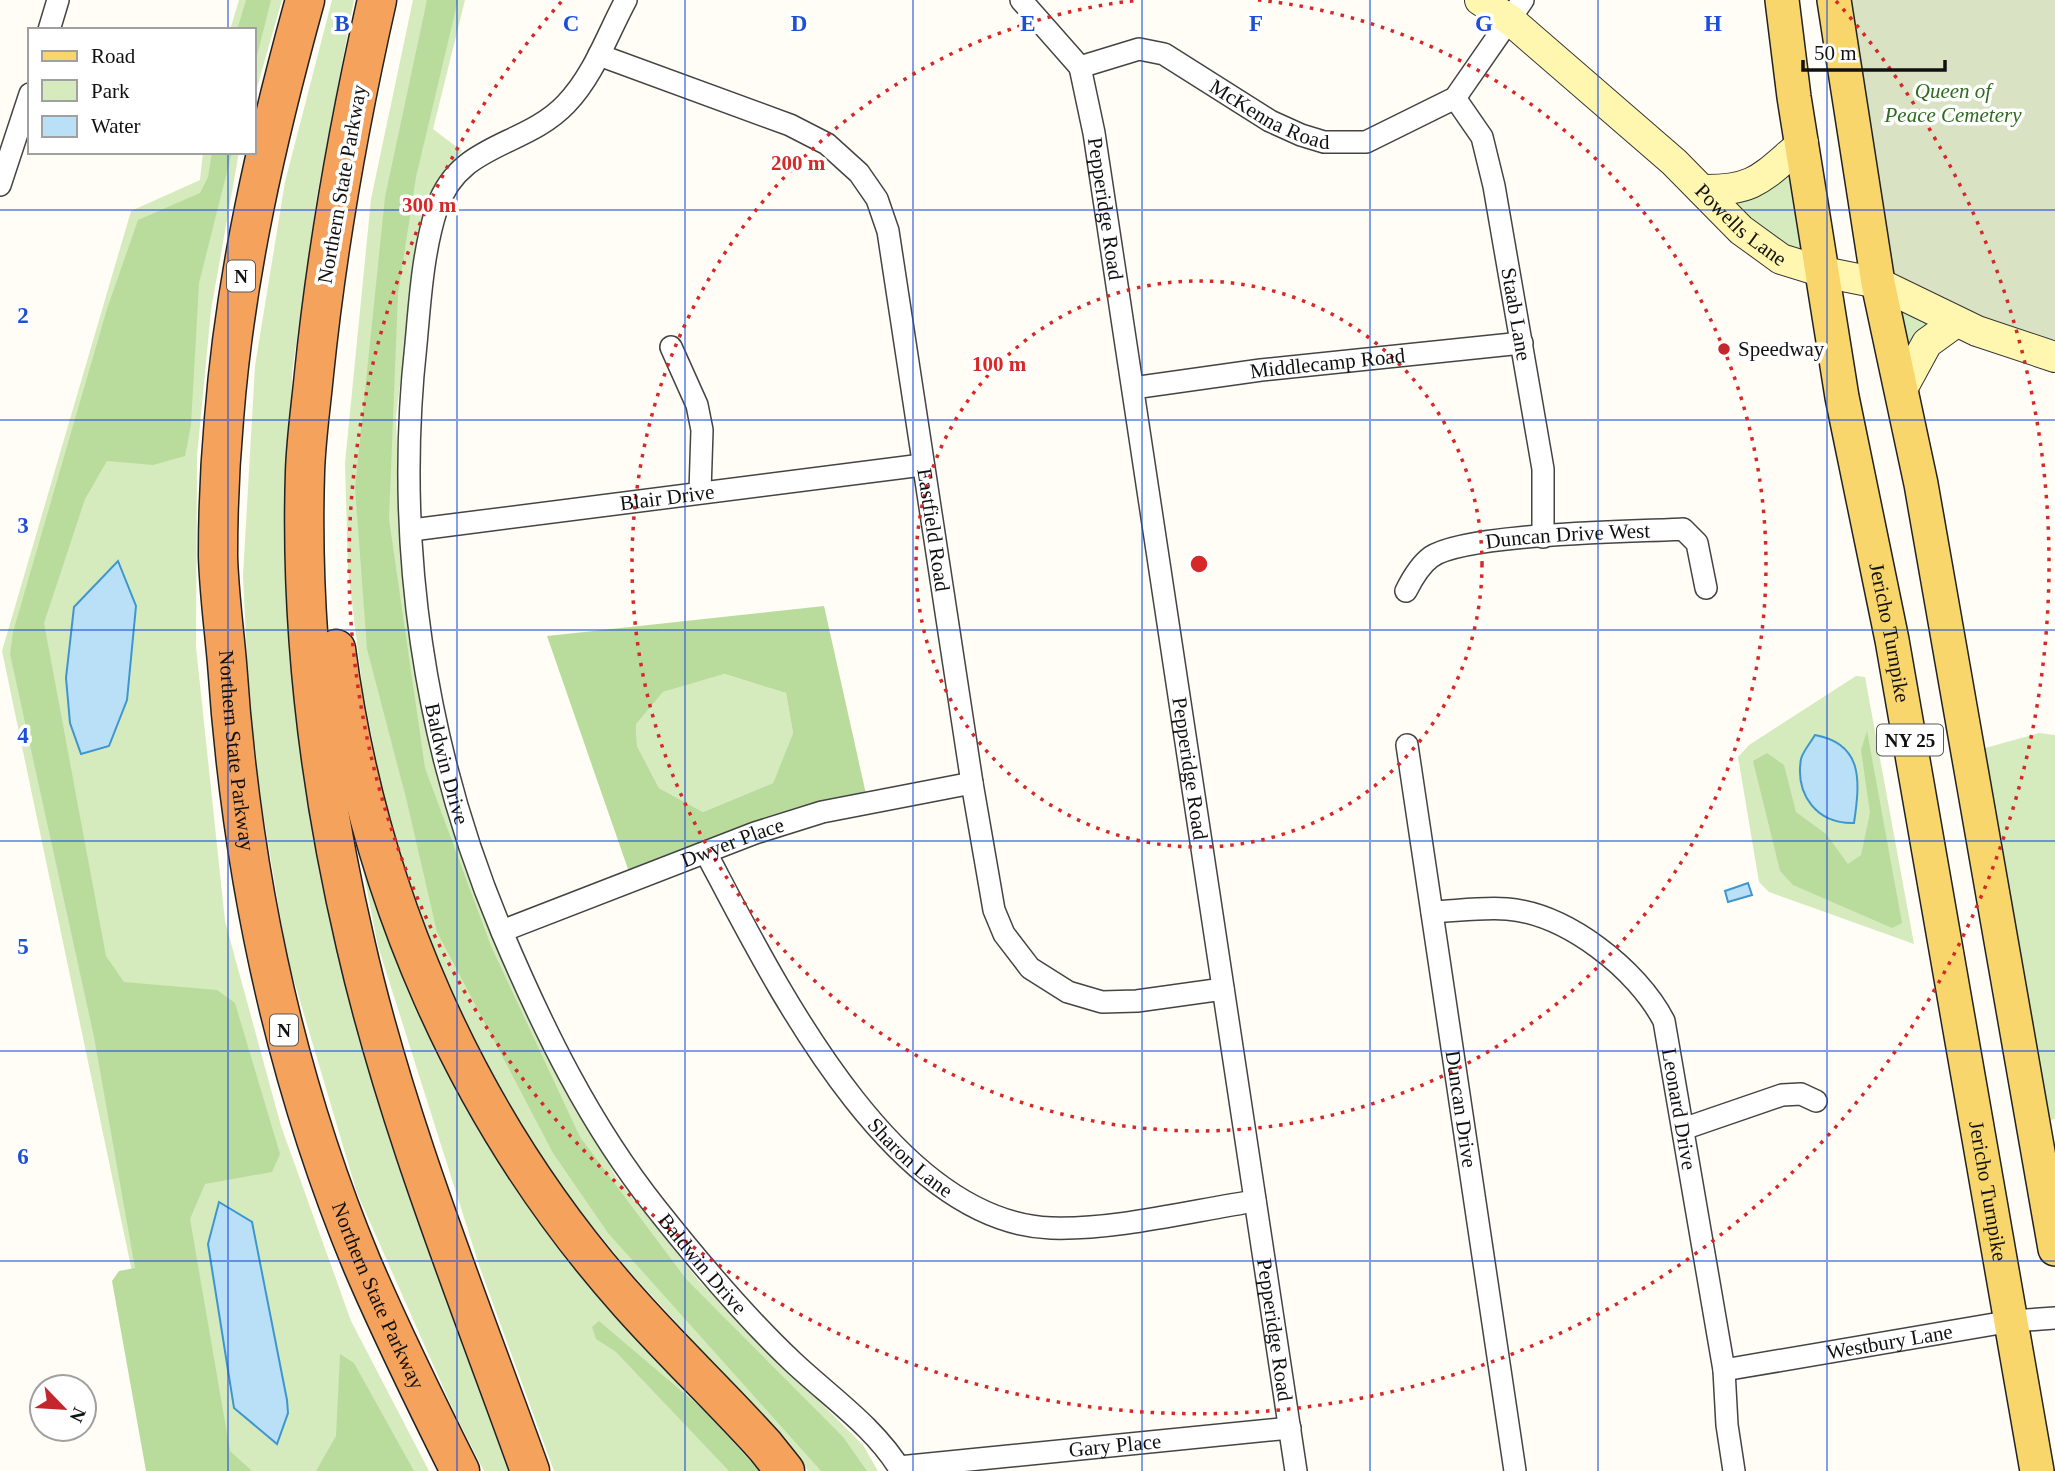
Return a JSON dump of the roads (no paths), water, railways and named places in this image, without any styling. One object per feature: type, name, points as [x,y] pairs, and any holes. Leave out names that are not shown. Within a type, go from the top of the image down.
[{"type":"highway","name":"Northern State Parkway","points":[[305,0],[266,148],[240,284],[223,421],[218,559],[239,800],[248,868],[276,1002],[315,1135],[361,1262],[460,1471]]},
{"type":"highway","name":"Northern State Parkway","points":[[377,0],[336,196],[318,332],[305,470],[307,605],[322,759],[356,947],[393,1079],[530,1471]]},
{"type":"highway","points":[[318,332],[330,590],[343,705],[369,821],[409,944],[473,1079],[558,1213],[626,1300],[740,1418],[785,1471]]},
{"type":"highway","points":[[218,559],[210,659],[217,745],[234,876],[261,1003],[283,1086],[340,1248],[373,1326],[443,1471]]},
{"type":"main road","name":"Jericho Turnpike","points":[[1782,0],[1842,397],[1892,640],[2037,1471]]},
{"type":"main road","name":"NY 25","points":[[1834,0],[1878,283],[1902,389],[2055,1249]]},
{"type":"street","points":[[50,28],[58,0]]},
{"type":"street","name":"Baldwin Drive","points":[[626,0],[583,83],[565,106],[534,129],[472,158],[449,184],[437,209],[421,293],[411,391],[408,467],[411,554],[418,626],[438,739],[466,840],[518,975],[563,1066],[613,1147],[654,1206],[742,1310],[871,1433],[900,1469]]},
{"type":"street","points":[[1021,0],[1080,67]]},
{"type":"street","name":"Powells Lane","points":[[1479,0],[1516,10],[1741,230],[1781,259],[1823,272],[1878,283],[1956,322],[2055,357]]},
{"type":"street","name":"McKenna Road","points":[[1080,67],[1139,49],[1164,54],[1270,121],[1301,135],[1324,142],[1366,142],[1455,98],[1516,10]]},
{"type":"street","name":"Eastfield Road","points":[[599,55],[790,125],[827,144],[859,173],[877,199],[888,231],[972,783],[994,910],[1004,934],[1030,968],[1068,992],[1102,1002],[1137,1001],[1223,989]]},
{"type":"street","name":"Pepperidge Road","points":[[1080,67],[1094,133],[1296,1471]]},
{"type":"street","name":"Staab Lane","points":[[1455,98],[1482,137],[1544,469],[1543,537]]},
{"type":"street","points":[[0,186],[28,100]]},
{"type":"street","points":[[1702,190],[1729,190],[1753,184],[1802,143]]},
{"type":"street","points":[[1902,389],[1927,343],[1956,322]]},
{"type":"street","name":"Middlecamp Road","points":[[1133,388],[1261,370],[1522,343]]},
{"type":"street","points":[[671,347],[697,405],[702,430],[700,492]]},
{"type":"street","name":"Blair Drive","points":[[412,530],[922,465]]},
{"type":"street","name":"Duncan Drive West","points":[[1406,591],[1413,577],[1430,558],[1465,545],[1543,537],[1683,529],[1697,543],[1706,588]]},
{"type":"street","name":"Duncan Drive","points":[[1407,744],[1516,1471]]},
{"type":"street","name":"Dwyer Place","points":[[502,931],[755,833],[822,812],[972,783]]},
{"type":"street","name":"Sharon Lane","points":[[706,853],[770,975],[821,1054],[901,1152],[950,1194],[996,1217],[1049,1228],[1091,1226],[1255,1201]]},
{"type":"street","name":"Leonard Drive","points":[[1432,912],[1508,909],[1553,920],[1586,939],[1641,985],[1664,1021],[1724,1370],[1727,1425],[1734,1471]]},
{"type":"street","points":[[1683,1129],[1782,1095],[1801,1094],[1816,1101]]},
{"type":"street","name":"Westbury Lane","points":[[1724,1370],[2012,1321],[2055,1318]]},
{"type":"street","name":"Gary Place","points":[[900,1469],[1290,1428]]},
{"type":"water","points":[[118,561],[136,606],[127,700],[109,746],[81,754],[70,723],[66,678],[74,607]]},
{"type":"water","points":[[1815,735],[1843,747],[1855,767],[1857,793],[1854,823],[1841,822],[1819,813],[1805,795],[1800,772],[1801,759]]},
{"type":"water","points":[[1748,883],[1752,895],[1728,902],[1725,891]]},
{"type":"water","points":[[219,1202],[252,1222],[287,1400],[288,1413],[277,1444],[234,1408],[208,1244]]},
{"type":"place","name":"Speedway","points":[[1724,349]]},
{"type":"park label","name":"Queen of Peace Cemetery","points":[[1953,103]]}]
